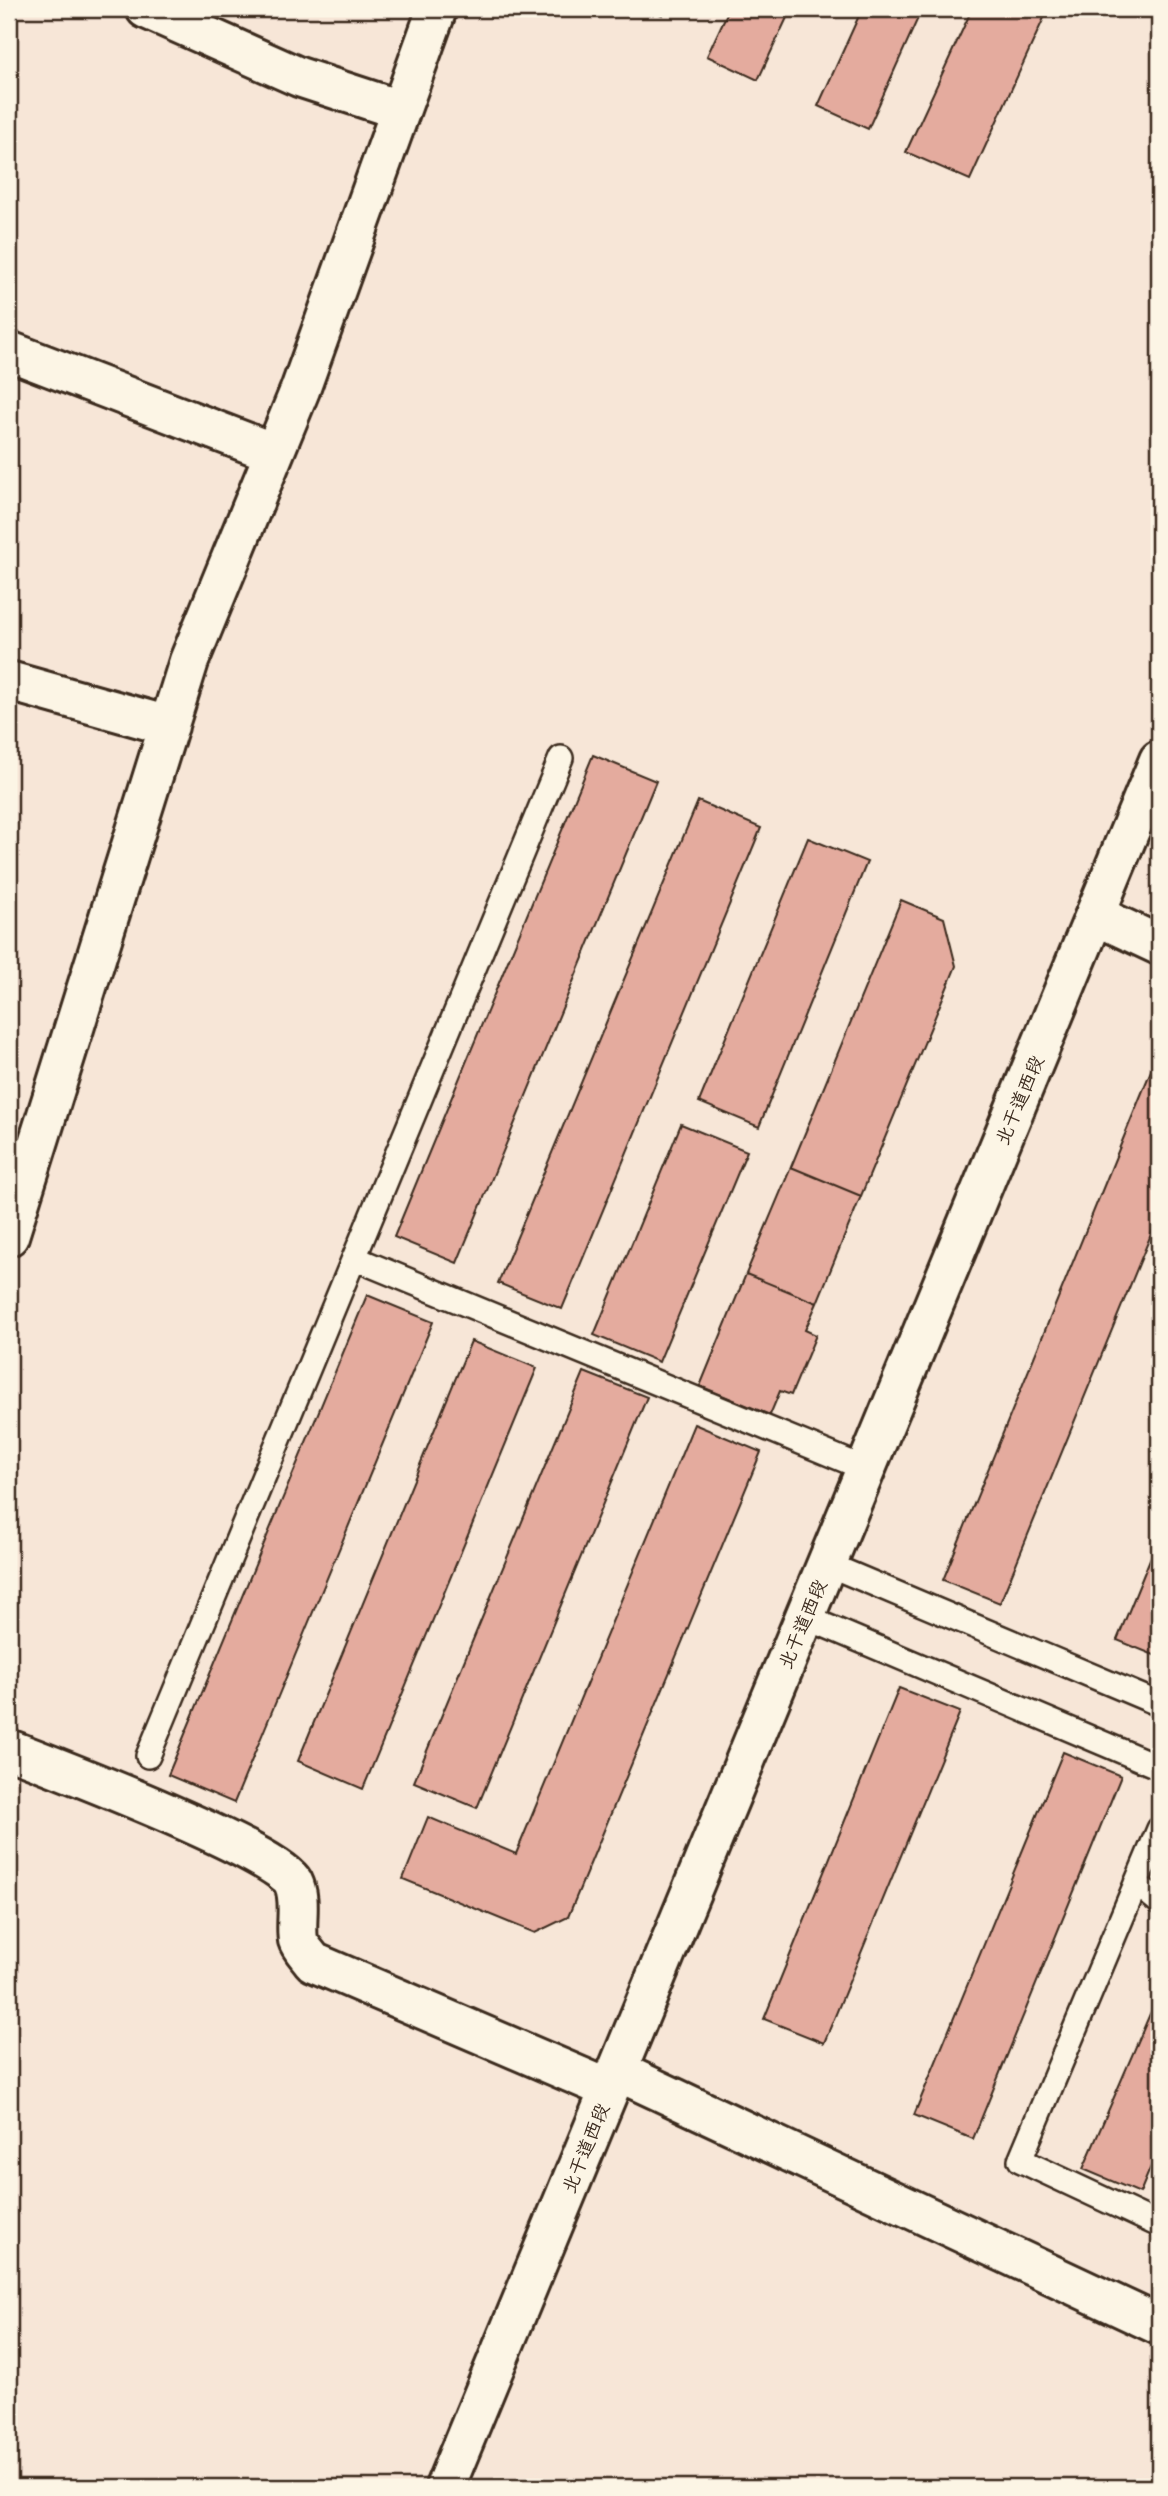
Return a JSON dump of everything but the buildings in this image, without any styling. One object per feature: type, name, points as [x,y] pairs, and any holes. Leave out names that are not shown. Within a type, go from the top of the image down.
[{"type":"street","points":[[146,9],[299,76],[400,110]]},
{"type":"street","points":[[9,1236],[189,661],[300,390],[437,9]]},
{"type":"street","points":[[9,351],[274,453]]},
{"type":"street","points":[[9,681],[169,726]]},
{"type":"street","name":"北干道西段","points":[[445,2487],[1159,760]]},
{"type":"street","points":[[1095,915],[1159,945]]},
{"type":"street","points":[[9,1749],[81,1776],[258,1854],[292,1881],[299,1909],[298,1942],[313,1962],[613,2080],[1159,2325]]},
{"type":"lane","points":[[148,1756],[561,758]]},
{"type":"lane","points":[[354,1258],[866,1469]]},
{"type":"lane","points":[[827,1564],[1159,1704]]},
{"type":"lane","points":[[805,1617],[1159,1766]]},
{"type":"lane","points":[[1159,1829],[1020,2160],[1159,2225]]},
{"type":"lane","points":[[1136,1883],[1159,1902]]}]
